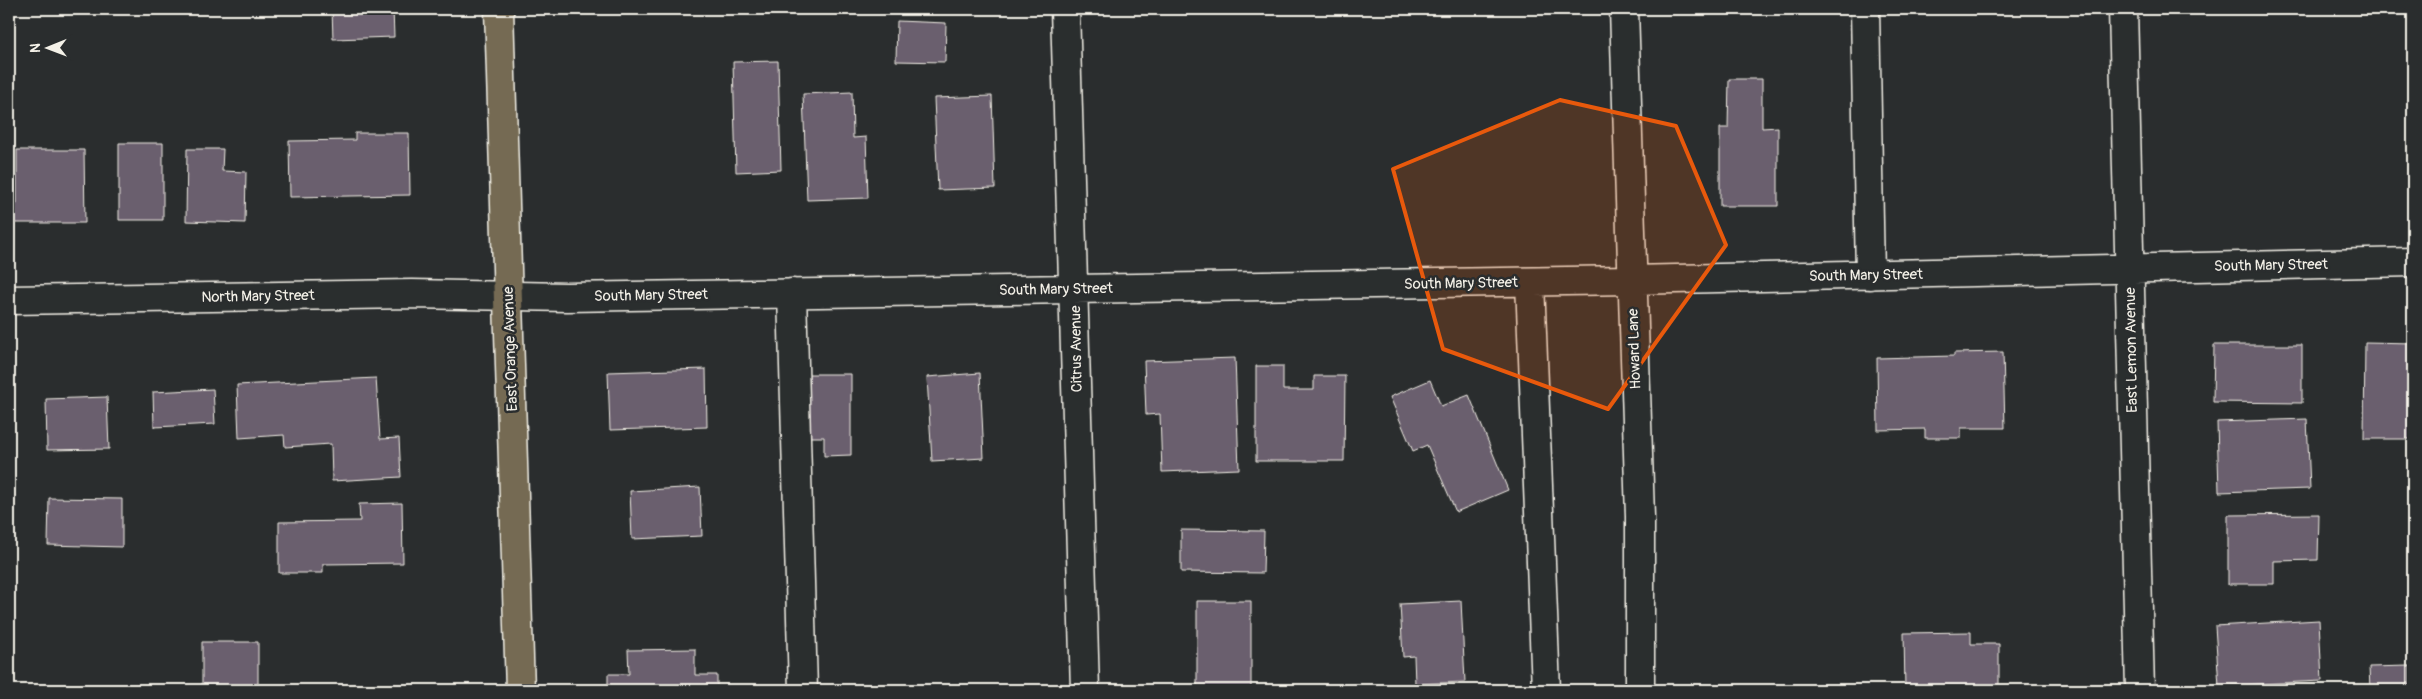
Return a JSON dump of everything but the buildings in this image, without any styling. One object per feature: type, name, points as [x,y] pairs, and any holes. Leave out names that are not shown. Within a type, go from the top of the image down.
[{"type":"main road","name":"East Orange Avenue","points":[[499,9],[520,690]]},
{"type":"street","name":"Citrus Avenue","points":[[1065,9],[1085,690]]},
{"type":"street","name":"Howard Lane","points":[[1624,9],[1631,280],[1640,517],[1640,690]]},
{"type":"street","points":[[1866,9],[1870,275]]},
{"type":"street","name":"East Lemon Avenue","points":[[2123,9],[2140,690]]},
{"type":"street","name":"South Mary Street","points":[[508,296],[1530,282],[2413,262]]},
{"type":"street","points":[[1530,282],[1546,690]]},
{"type":"street","points":[[792,293],[803,690]]},
{"type":"street","name":"North Mary Street","points":[[9,300],[412,294],[508,296]]},
{"type":"highlighted area","points":[[1560,100],[1676,126],[1726,245],[1608,409],[1443,349],[1393,169]]}]
